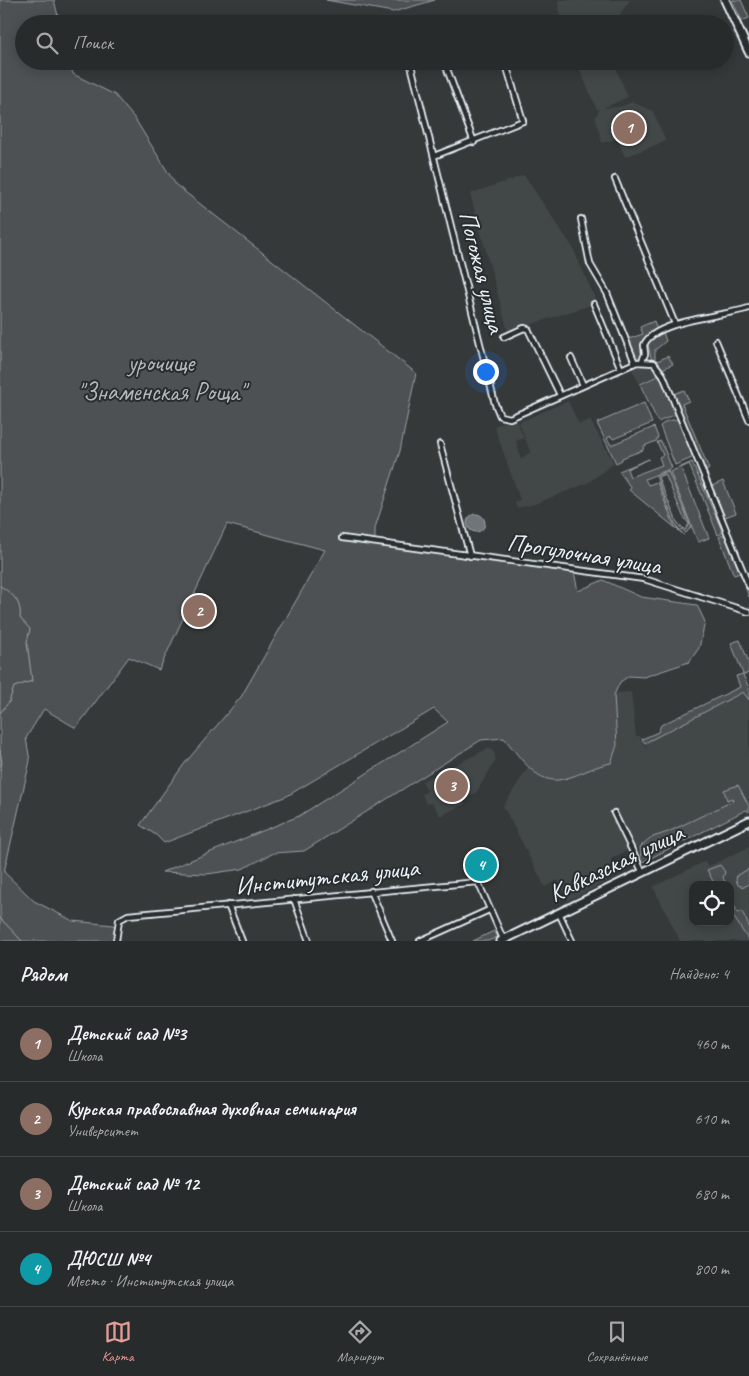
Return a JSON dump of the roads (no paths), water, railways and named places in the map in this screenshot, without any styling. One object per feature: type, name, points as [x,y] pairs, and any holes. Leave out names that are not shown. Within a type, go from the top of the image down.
[{"type":"main road","points":[[725,0],[732,15]]},
{"type":"main road","points":[[734,20],[749,52]]},
{"type":"main road","name":"Кавказская улица","points":[[503,941],[749,820]]},
{"type":"street","name":"Погожая улица","points":[[412,70],[495,404],[500,416],[510,418],[642,361]]},
{"type":"street","points":[[447,70],[474,142]]},
{"type":"street","points":[[434,156],[474,142],[523,121],[508,70]]},
{"type":"street","points":[[615,179],[675,324]]},
{"type":"street","points":[[581,219],[590,264],[607,294],[635,364]]},
{"type":"street","points":[[594,304],[621,369]]},
{"type":"street","points":[[749,308],[675,324],[646,339],[642,361],[654,363],[663,375],[747,576],[749,586]]},
{"type":"street","points":[[504,337],[524,328],[528,329],[560,395]]},
{"type":"street","points":[[716,341],[749,420]]},
{"type":"street","points":[[570,358],[583,385]]},
{"type":"street","name":"Прогулочная улица","points":[[440,444],[470,556]]},
{"type":"street","name":"Прогулочная улица","points":[[342,538],[644,579],[749,612]]},
{"type":"street","points":[[614,813],[643,872]]},
{"type":"street","name":"Институтская улица","points":[[116,941],[119,920],[128,915],[478,882],[503,941]]},
{"type":"street","points":[[371,892],[392,941]]},
{"type":"street","points":[[294,899],[309,941]]},
{"type":"street","points":[[228,905],[241,940],[233,941]]},
{"type":"street","points":[[420,941],[489,910]]},
{"type":"street","points":[[559,913],[572,941]]},
{"type":"waterway","points":[[0,586],[16,599],[20,607],[20,618],[30,629],[27,642],[32,681],[14,687],[9,702],[0,713]]},
{"type":"waterway","points":[[0,750],[2,763],[0,770]]},
{"type":"waterway","points":[[0,918],[22,941]]},
{"type":"place","name":"Детский сад №3","points":[[629,128]]},
{"type":"place","name":"Курская православная духовная семинария","points":[[199,611]]},
{"type":"place","name":"Детский сад № 12","points":[[452,786]]},
{"type":"place","name":"ДЮСШ №4","points":[[481,865]]},
{"type":"park label","name":"урочище \"Знаменская Роща\"","points":[[161,378]]}]
